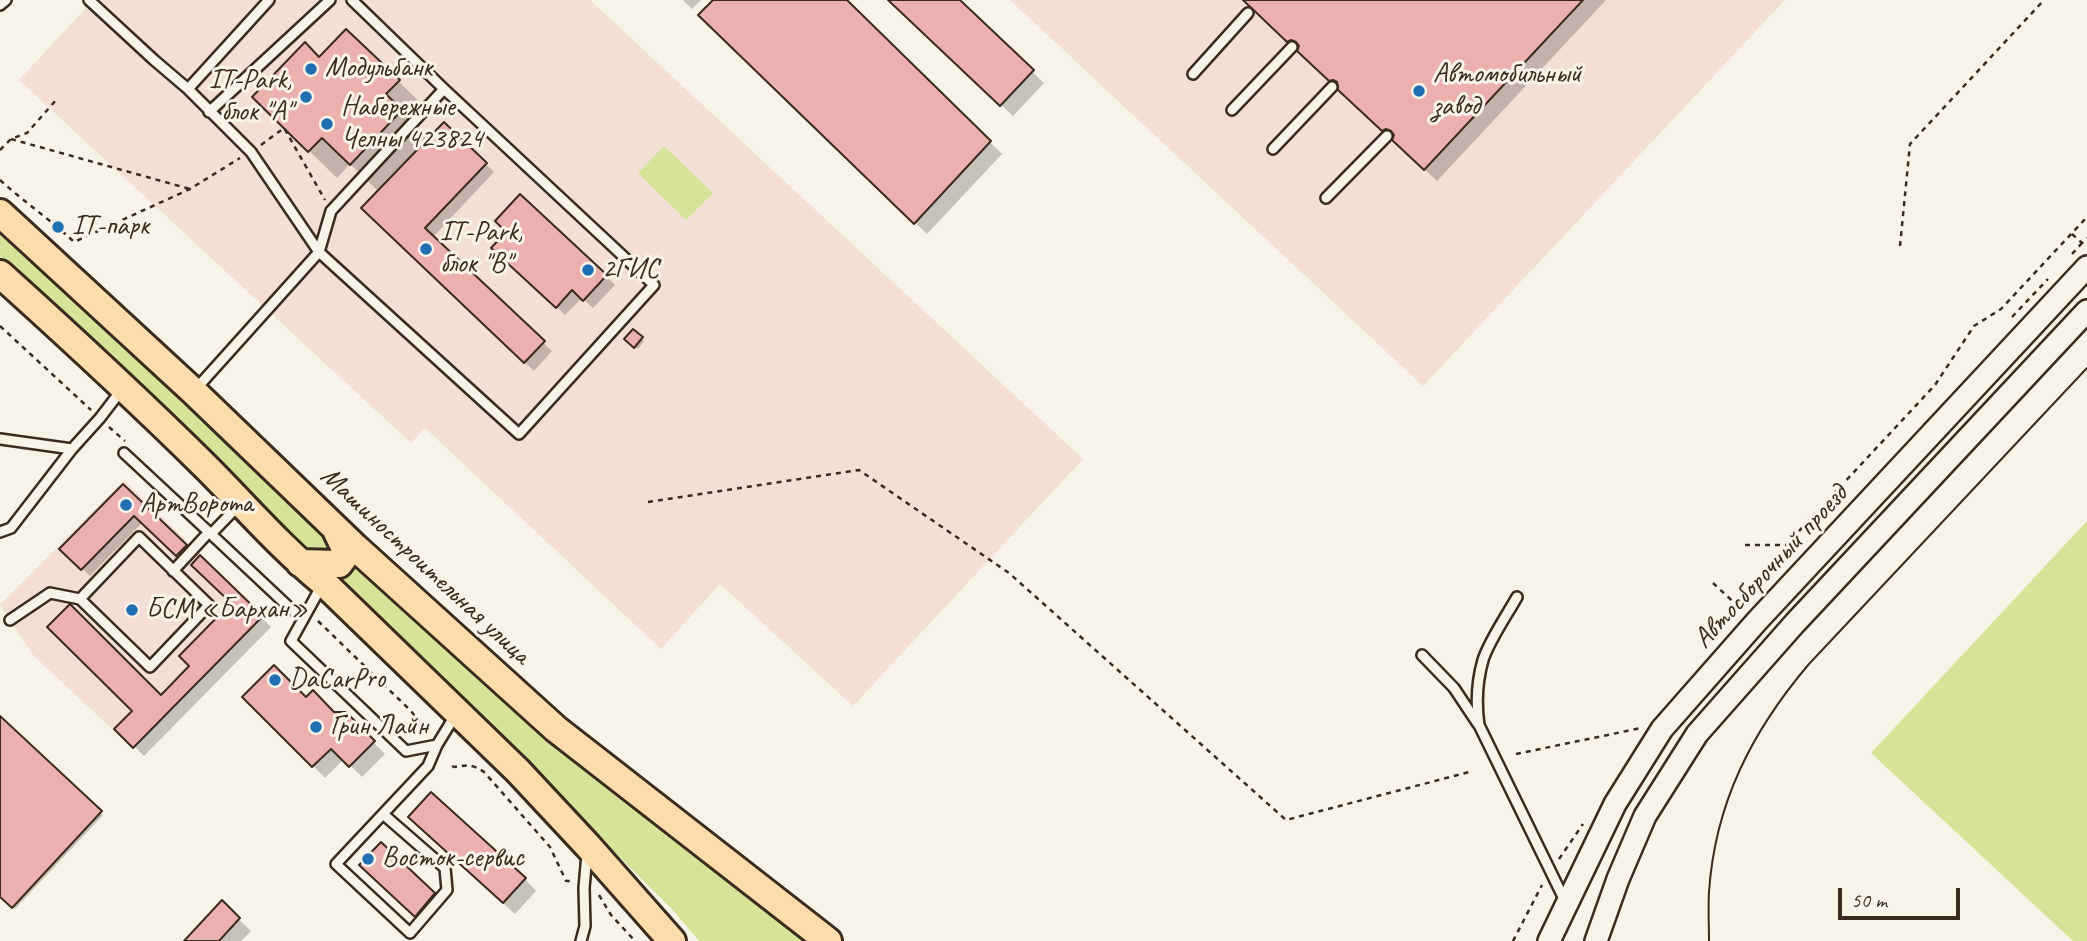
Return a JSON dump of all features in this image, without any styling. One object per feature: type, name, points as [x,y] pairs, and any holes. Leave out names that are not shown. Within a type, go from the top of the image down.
[{"type":"main road","name":"Машиностроительная улица","points":[[0,213],[194,391],[335,528],[556,729],[828,941]]},
{"type":"main road","points":[[0,274],[124,387],[242,502],[300,563],[518,771],[673,941]]},
{"type":"main road","points":[[300,563],[339,564],[347,553],[335,528]]},
{"type":"street","name":"Автосборочный проезд","points":[[1549,941],[1615,804],[1662,729],[1752,619],[2078,262]]},
{"type":"street","name":"Автосборочный проезд","points":[[1596,941],[1618,879],[1646,816],[1697,734],[1779,641],[2087,311]]},
{"type":"lane","points":[[0,5],[6,0]]},
{"type":"lane","points":[[89,0],[153,61],[188,89],[251,152],[319,252],[519,434],[654,285],[352,0]]},
{"type":"lane","points":[[188,89],[269,0]]},
{"type":"lane","points":[[209,112],[330,0]]},
{"type":"lane","points":[[1193,74],[1248,13]]},
{"type":"lane","points":[[1232,110],[1292,47]]},
{"type":"lane","points":[[1273,149],[1332,87]]},
{"type":"lane","points":[[194,391],[319,252],[331,211],[444,89]]},
{"type":"lane","points":[[1326,198],[1387,136]]},
{"type":"lane","points":[[0,541],[124,387]]},
{"type":"lane","points":[[0,439],[72,449]]},
{"type":"lane","points":[[124,453],[292,610]]},
{"type":"lane","points":[[173,571],[242,502]]},
{"type":"lane","points":[[0,532],[11,528]]},
{"type":"lane","points":[[10,620],[50,593],[80,599],[149,667],[209,605],[139,537],[80,599]]},
{"type":"lane","points":[[324,583],[291,641],[406,751],[437,744]]},
{"type":"lane","points":[[1479,725],[1478,684],[1484,658],[1517,597]]},
{"type":"lane","points":[[1422,655],[1454,688],[1479,725],[1567,904]]},
{"type":"lane","points":[[383,814],[445,868],[447,890],[410,933],[336,864],[428,766],[437,744],[457,713]]},
{"type":"lane","points":[[581,941],[585,926],[584,888],[588,846]]},
{"type":"path","points":[[1900,246],[1910,144],[2044,0]]},
{"type":"path","points":[[0,150],[11,139],[27,133],[57,99]]},
{"type":"path","points":[[0,180],[74,242],[190,188],[251,152],[284,128],[331,211]]},
{"type":"path","points":[[11,139],[190,188]]},
{"type":"path","points":[[1745,545],[1786,545],[1935,384],[1974,326],[2001,309],[2087,217]]},
{"type":"path","points":[[2071,234],[2082,243]]},
{"type":"path","points":[[2078,262],[2082,243],[2087,238]]},
{"type":"path","points":[[2012,317],[2050,277]]},
{"type":"path","points":[[0,326],[91,410]]},
{"type":"path","points":[[648,502],[859,470],[1009,573],[1286,820],[1473,771]]},
{"type":"path","points":[[1713,583],[1752,619]]},
{"type":"path","points":[[317,621],[411,711],[426,731]]},
{"type":"path","points":[[1516,754],[1644,727]]},
{"type":"path","points":[[452,766],[477,766],[484,772],[537,830],[550,847],[566,881],[570,881]]},
{"type":"path","points":[[1513,941],[1550,870],[1560,857]]},
{"type":"path","points":[[599,895],[611,915],[635,941]]},
{"type":"shaded area","name":"IT-парк","points":[[82,0],[590,0],[1083,459],[853,706],[720,584],[661,649],[425,428],[411,443],[19,80],[85,9]]},
{"type":"shaded area","points":[[1010,0],[1785,0],[1423,386]]},
{"type":"shaded area","name":"БСМ «Бархан»","points":[[124,480],[265,616],[133,749],[33,655],[0,605]]},
{"type":"green space","points":[[664,146],[713,193],[686,220],[638,173]]},
{"type":"green space","points":[[0,232],[333,539],[332,552],[313,556],[0,265]]},
{"type":"green space","points":[[2087,521],[2087,941],[2073,941],[1871,753]]},
{"type":"green space","points":[[355,566],[460,662],[548,737],[812,941],[699,941],[672,909],[340,582]]},
{"type":"building","points":[[713,0],[847,0],[991,141],[914,224],[698,15]]},
{"type":"building","points":[[888,0],[960,0],[1034,70],[1000,106]]},
{"type":"building","name":"Автомобильный завод","points":[[1243,0],[1583,0],[1424,170],[1392,140],[1394,135],[1391,131],[1382,131],[1338,90],[1337,82],[1329,81],[1297,51],[1299,46],[1296,42],[1287,42]]},
{"type":"building","points":[[346,29],[400,80],[386,94],[402,110],[350,165],[322,138],[308,152],[252,97],[305,42],[319,57]]},
{"type":"building","name":"IT-Park, блок \"В\"","points":[[444,122],[487,163],[425,228],[545,341],[524,363],[361,208]]},
{"type":"building","points":[[520,194],[607,275],[583,301],[572,290],[556,308],[491,248],[506,232],[495,221]]},
{"type":"building","points":[[633,329],[643,337],[634,348],[624,339]]},
{"type":"building","points":[[123,484],[187,545],[176,556],[134,516],[81,570],[59,549]]},
{"type":"building","points":[[200,555],[263,616],[133,748],[114,729],[132,711],[47,627],[70,604],[161,695],[189,666],[179,656],[231,603],[191,565]]},
{"type":"building","name":"Грин Лайн","points":[[274,665],[306,697],[313,690],[334,712],[346,712],[375,741],[349,767],[331,749],[312,767],[242,697]]},
{"type":"building","points":[[0,716],[102,811],[12,908],[0,897]]},
{"type":"building","points":[[431,792],[526,878],[503,903],[408,817]]},
{"type":"building","points":[[381,842],[435,893],[415,917],[359,865]]},
{"type":"building","points":[[222,900],[240,918],[219,941],[184,941]]},
{"type":"tram line","points":[[1709,941],[1709,892],[1719,828],[1740,770],[1770,715],[1809,664],[2087,368]]},
{"type":"place","name":"Модульбанк","points":[[311,69]]},
{"type":"place","name":"Автомобильный завод","points":[[1419,91]]},
{"type":"place","name":"IT-Park, блок \"А\"","points":[[306,97]]},
{"type":"place","name":"Набережные Челны 423824","points":[[327,124]]},
{"type":"place","name":"IT-парк","points":[[58,227]]},
{"type":"place","name":"IT-Park, блок \"В\"","points":[[426,249]]},
{"type":"place","name":"2ГИС","points":[[588,270]]},
{"type":"place","name":"АртВорота","points":[[126,505]]},
{"type":"place","name":"БСМ «Бархан»","points":[[132,610]]},
{"type":"place","name":"DaCarPro","points":[[275,680]]},
{"type":"place","name":"Грин Лайн","points":[[316,727]]},
{"type":"place","name":"Восток-сервис","points":[[368,859]]}]
